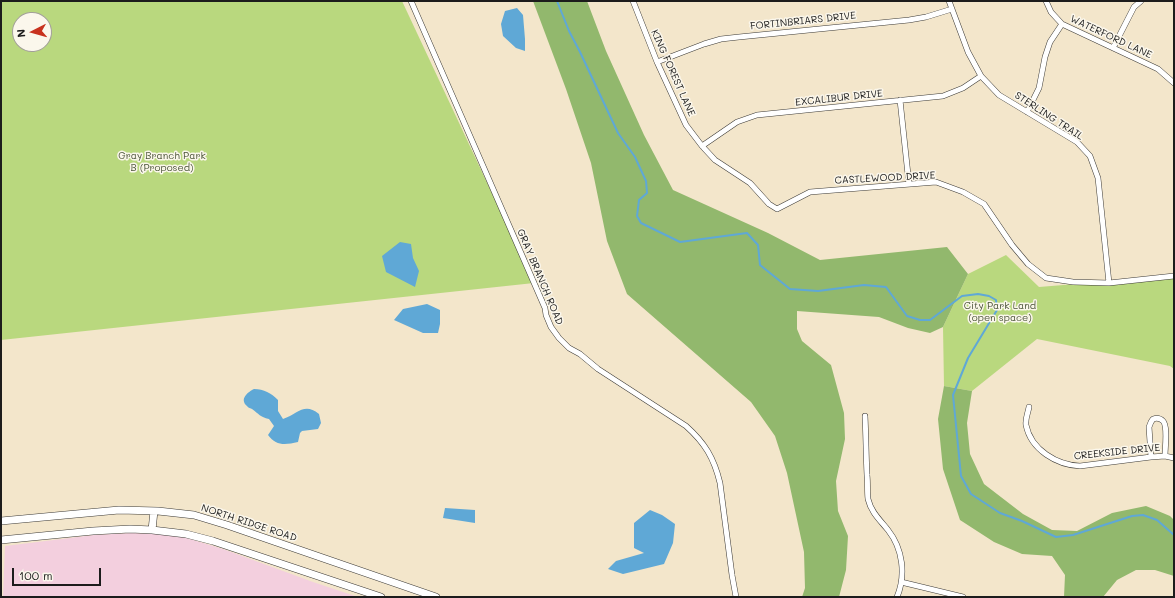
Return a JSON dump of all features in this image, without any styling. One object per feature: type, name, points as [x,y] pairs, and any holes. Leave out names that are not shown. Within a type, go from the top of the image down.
[{"type":"main road","name":"NORTH RIDGE ROAD","points":[[1,521],[119,510],[154,511],[194,515],[227,524],[436,597]]},
{"type":"main road","points":[[152,530],[154,511]]},
{"type":"main road","points":[[1,540],[130,529],[186,534],[213,540],[381,597]]},
{"type":"street","name":"GRAY BRANCH ROAD","points":[[411,1],[551,327],[569,348],[580,354],[598,369],[686,426],[705,446],[720,483],[727,546],[736,597]]},
{"type":"street","name":"KING FOREST LANE","points":[[633,1],[657,62],[686,125],[715,160],[750,183],[770,204],[777,209]]},
{"type":"street","name":"STERLING TRAIL","points":[[949,1],[968,52],[981,76],[999,95],[1077,142],[1090,156],[1098,178],[1109,283]]},
{"type":"street","name":"WATERFORD LANE","points":[[1046,1],[1051,12],[1062,24],[1158,69],[1174,83]]},
{"type":"street","points":[[1113,48],[1134,7],[1141,1]]},
{"type":"street","name":"FORTINBRIARS DRIVE","points":[[657,62],[721,39],[909,20],[926,17],[952,9]]},
{"type":"street","points":[[1027,112],[1039,88],[1045,57],[1050,42],[1062,24]]},
{"type":"street","name":"EXCALIBUR DRIVE","points":[[702,146],[737,122],[757,115],[943,96],[963,88],[981,76]]},
{"type":"street","points":[[900,100],[909,184]]},
{"type":"street","name":"CASTLEWOOD DRIVE","points":[[777,209],[810,192],[936,182],[963,192],[984,204],[1012,245],[1028,264],[1046,278],[1072,282],[1109,283],[1174,276]]},
{"type":"street","name":"CREEKSIDE DRIVE","points":[[1029,407],[1026,425],[1030,435],[1044,453],[1061,463],[1072,466],[1080,466],[1151,457],[1165,456],[1174,458]]},
{"type":"street","points":[[865,416],[868,498],[874,513],[891,535],[897,546],[902,564],[901,582],[897,597]]},
{"type":"street","points":[[1151,457],[1149,427],[1153,419],[1158,418],[1163,421],[1165,426],[1165,456]]},
{"type":"street","points":[[901,582],[963,597]]},
{"type":"shaded area","points":[[131,533],[164,534],[187,538],[223,549],[358,597],[3,597],[5,546],[94,535]]},
{"type":"green space","name":"Gray Branch Park B (Proposed)","points":[[1,1],[402,1],[534,283],[1,340]]},
{"type":"green space","points":[[533,1],[587,1],[606,51],[644,135],[673,190],[768,233],[820,260],[947,247],[968,274],[943,327],[930,333],[908,328],[879,317],[797,311],[797,329],[802,341],[831,365],[844,413],[845,439],[836,481],[838,511],[848,536],[846,570],[839,597],[802,597],[805,588],[804,552],[787,473],[775,436],[751,402],[627,294],[607,241],[591,163],[566,89]]},
{"type":"green space","name":"City Park Land (open space)","points":[[1006,255],[1039,287],[1174,276],[1174,369],[1170,366],[1037,339],[972,391],[944,386],[943,327],[968,274]]},
{"type":"green space","points":[[944,386],[972,391],[967,423],[970,454],[984,484],[1023,514],[1052,530],[1077,531],[1112,513],[1146,506],[1170,516],[1174,520],[1174,576],[1155,570],[1136,570],[1117,580],[1103,597],[1064,597],[1065,575],[1052,556],[1022,554],[994,542],[960,520],[943,469],[938,419]]},
{"type":"water","points":[[517,8],[523,15],[525,51],[516,48],[503,36],[501,24],[505,11]]},
{"type":"water","points":[[400,242],[411,244],[413,258],[419,271],[415,287],[386,272],[382,256]]},
{"type":"water","points":[[427,304],[440,310],[440,324],[438,333],[423,333],[394,320],[403,309]]},
{"type":"water","points":[[254,389],[267,392],[278,400],[278,411],[283,419],[305,409],[309,409],[319,414],[321,423],[318,429],[302,431],[298,442],[281,444],[274,441],[268,435],[274,426],[269,419],[248,407],[244,401],[245,396]]},
{"type":"water","points":[[445,508],[475,510],[475,523],[443,518]]},
{"type":"water","points":[[650,510],[662,515],[675,524],[673,543],[664,564],[623,574],[608,569],[616,561],[644,553],[634,548],[634,523]]},
{"type":"waterway","points":[[557,1],[569,31],[618,133],[635,157],[646,181],[647,193],[639,200],[637,216],[641,223],[680,242],[747,233],[758,245],[760,265],[790,289],[818,291],[864,285],[886,287],[907,316],[920,320],[930,320],[962,296],[978,294],[989,296],[996,300],[997,310],[968,358],[953,395],[961,476],[971,494],[1000,513],[1022,521],[1056,537],[1073,535],[1132,516],[1143,515],[1157,520],[1174,535]]}]
